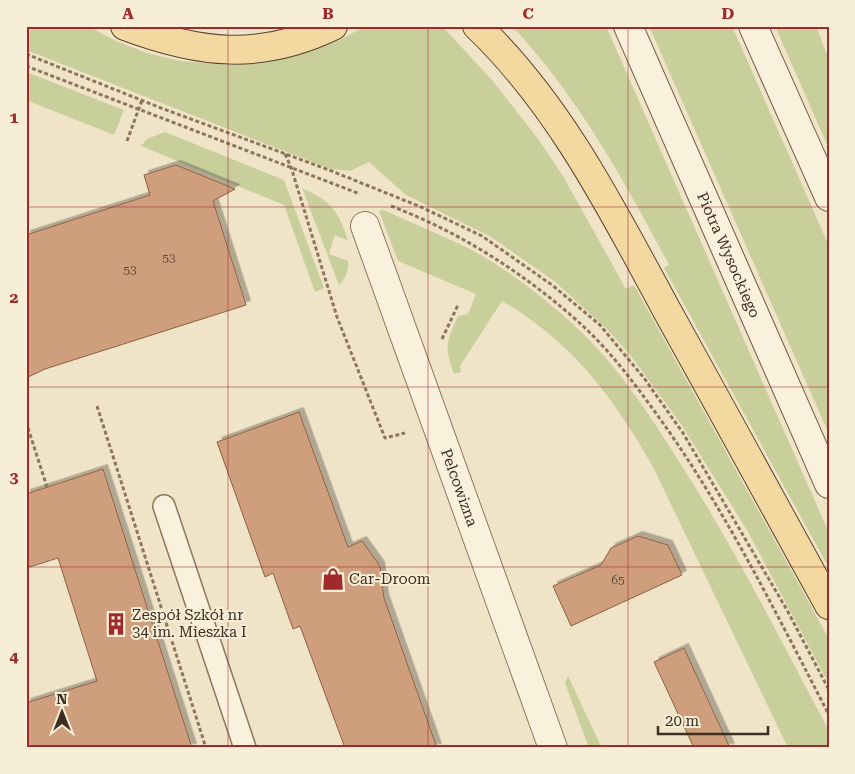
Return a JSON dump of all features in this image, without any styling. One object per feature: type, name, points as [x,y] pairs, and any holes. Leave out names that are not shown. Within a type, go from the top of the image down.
[{"type":"main road","points":[[124,26],[181,45],[238,51],[291,44],[334,26]]},
{"type":"main road","points":[[477,26],[523,76],[579,155],[639,259],[829,605]]},
{"type":"main road","name":"Piotra Wysockiego","points":[[628,26],[829,484]]},
{"type":"main road","points":[[753,26],[829,198]]},
{"type":"main road","name":"Pelcowizna","points":[[365,226],[553,748]]},
{"type":"lane","points":[[164,506],[245,748]]},
{"type":"path","points":[[26,54],[412,204],[482,236],[552,285],[600,326],[644,378],[683,433],[773,586],[829,690]]},
{"type":"path","points":[[26,66],[363,195]]},
{"type":"path","points":[[127,141],[142,100]]},
{"type":"path","points":[[285,154],[292,167],[337,317],[385,438],[408,432]]},
{"type":"path","points":[[388,205],[412,214],[476,246],[529,280],[584,327],[630,377],[680,447],[725,521],[829,715]]},
{"type":"path","points":[[96,406],[206,748]]},
{"type":"path","points":[[28,428],[47,487]]},
{"type":"green space","points":[[26,26],[88,26],[116,41],[147,53],[181,61],[232,65],[271,61],[306,53],[340,40],[365,26],[442,26],[492,80],[539,140],[563,176],[626,289],[634,285],[829,639],[829,684],[748,532],[681,424],[631,356],[607,329],[554,281],[491,237],[406,195],[369,162],[350,171],[330,169],[26,50]]},
{"type":"green space","points":[[512,26],[606,26],[829,533],[829,568],[664,268],[669,265],[617,171],[579,110],[558,81]]},
{"type":"green space","points":[[649,26],[732,26],[829,246],[829,434]]},
{"type":"green space","points":[[775,26],[816,26],[829,60],[829,149]]},
{"type":"green space","points":[[26,72],[124,110],[114,135],[26,100]]},
{"type":"green space","points":[[165,132],[284,180],[324,288],[315,292],[284,205],[141,146],[147,139]]},
{"type":"green space","points":[[302,188],[320,198],[332,208],[345,231],[348,241],[335,235],[329,254],[348,261],[346,274],[339,285]]},
{"type":"green space","points":[[384,210],[470,249],[498,265],[553,307],[577,328],[606,358],[633,392],[657,427],[720,528],[829,731],[829,748],[788,748],[653,467],[607,395],[570,353],[550,335],[502,301],[460,366],[461,372],[454,374],[448,351],[449,339],[458,316],[468,314],[476,294],[398,261],[379,211]]},
{"type":"green space","points":[[568,676],[602,748],[589,748],[565,683]]},
{"type":"building","points":[[176,165],[235,189],[213,201],[246,305],[45,369],[26,378],[26,235],[150,195],[144,175]]},
{"type":"building","points":[[299,412],[348,547],[362,541],[380,566],[384,598],[437,748],[345,748],[300,626],[293,629],[273,573],[265,577],[217,442]]},
{"type":"building","name":"Zespół Szkół nr 34 im. Mieszka I","points":[[103,469],[192,748],[26,748],[26,703],[97,681],[58,558],[26,568],[26,494]]},
{"type":"building","points":[[638,536],[668,545],[682,575],[571,626],[553,586],[601,565],[611,548]]},
{"type":"building","points":[[684,648],[730,748],[694,748],[654,662]]},
{"type":"place","name":"Car-Droom","points":[[333,579]]},
{"type":"place","name":"Zespół Szkół nr 34 im. Mieszka I","points":[[116,624]]}]
